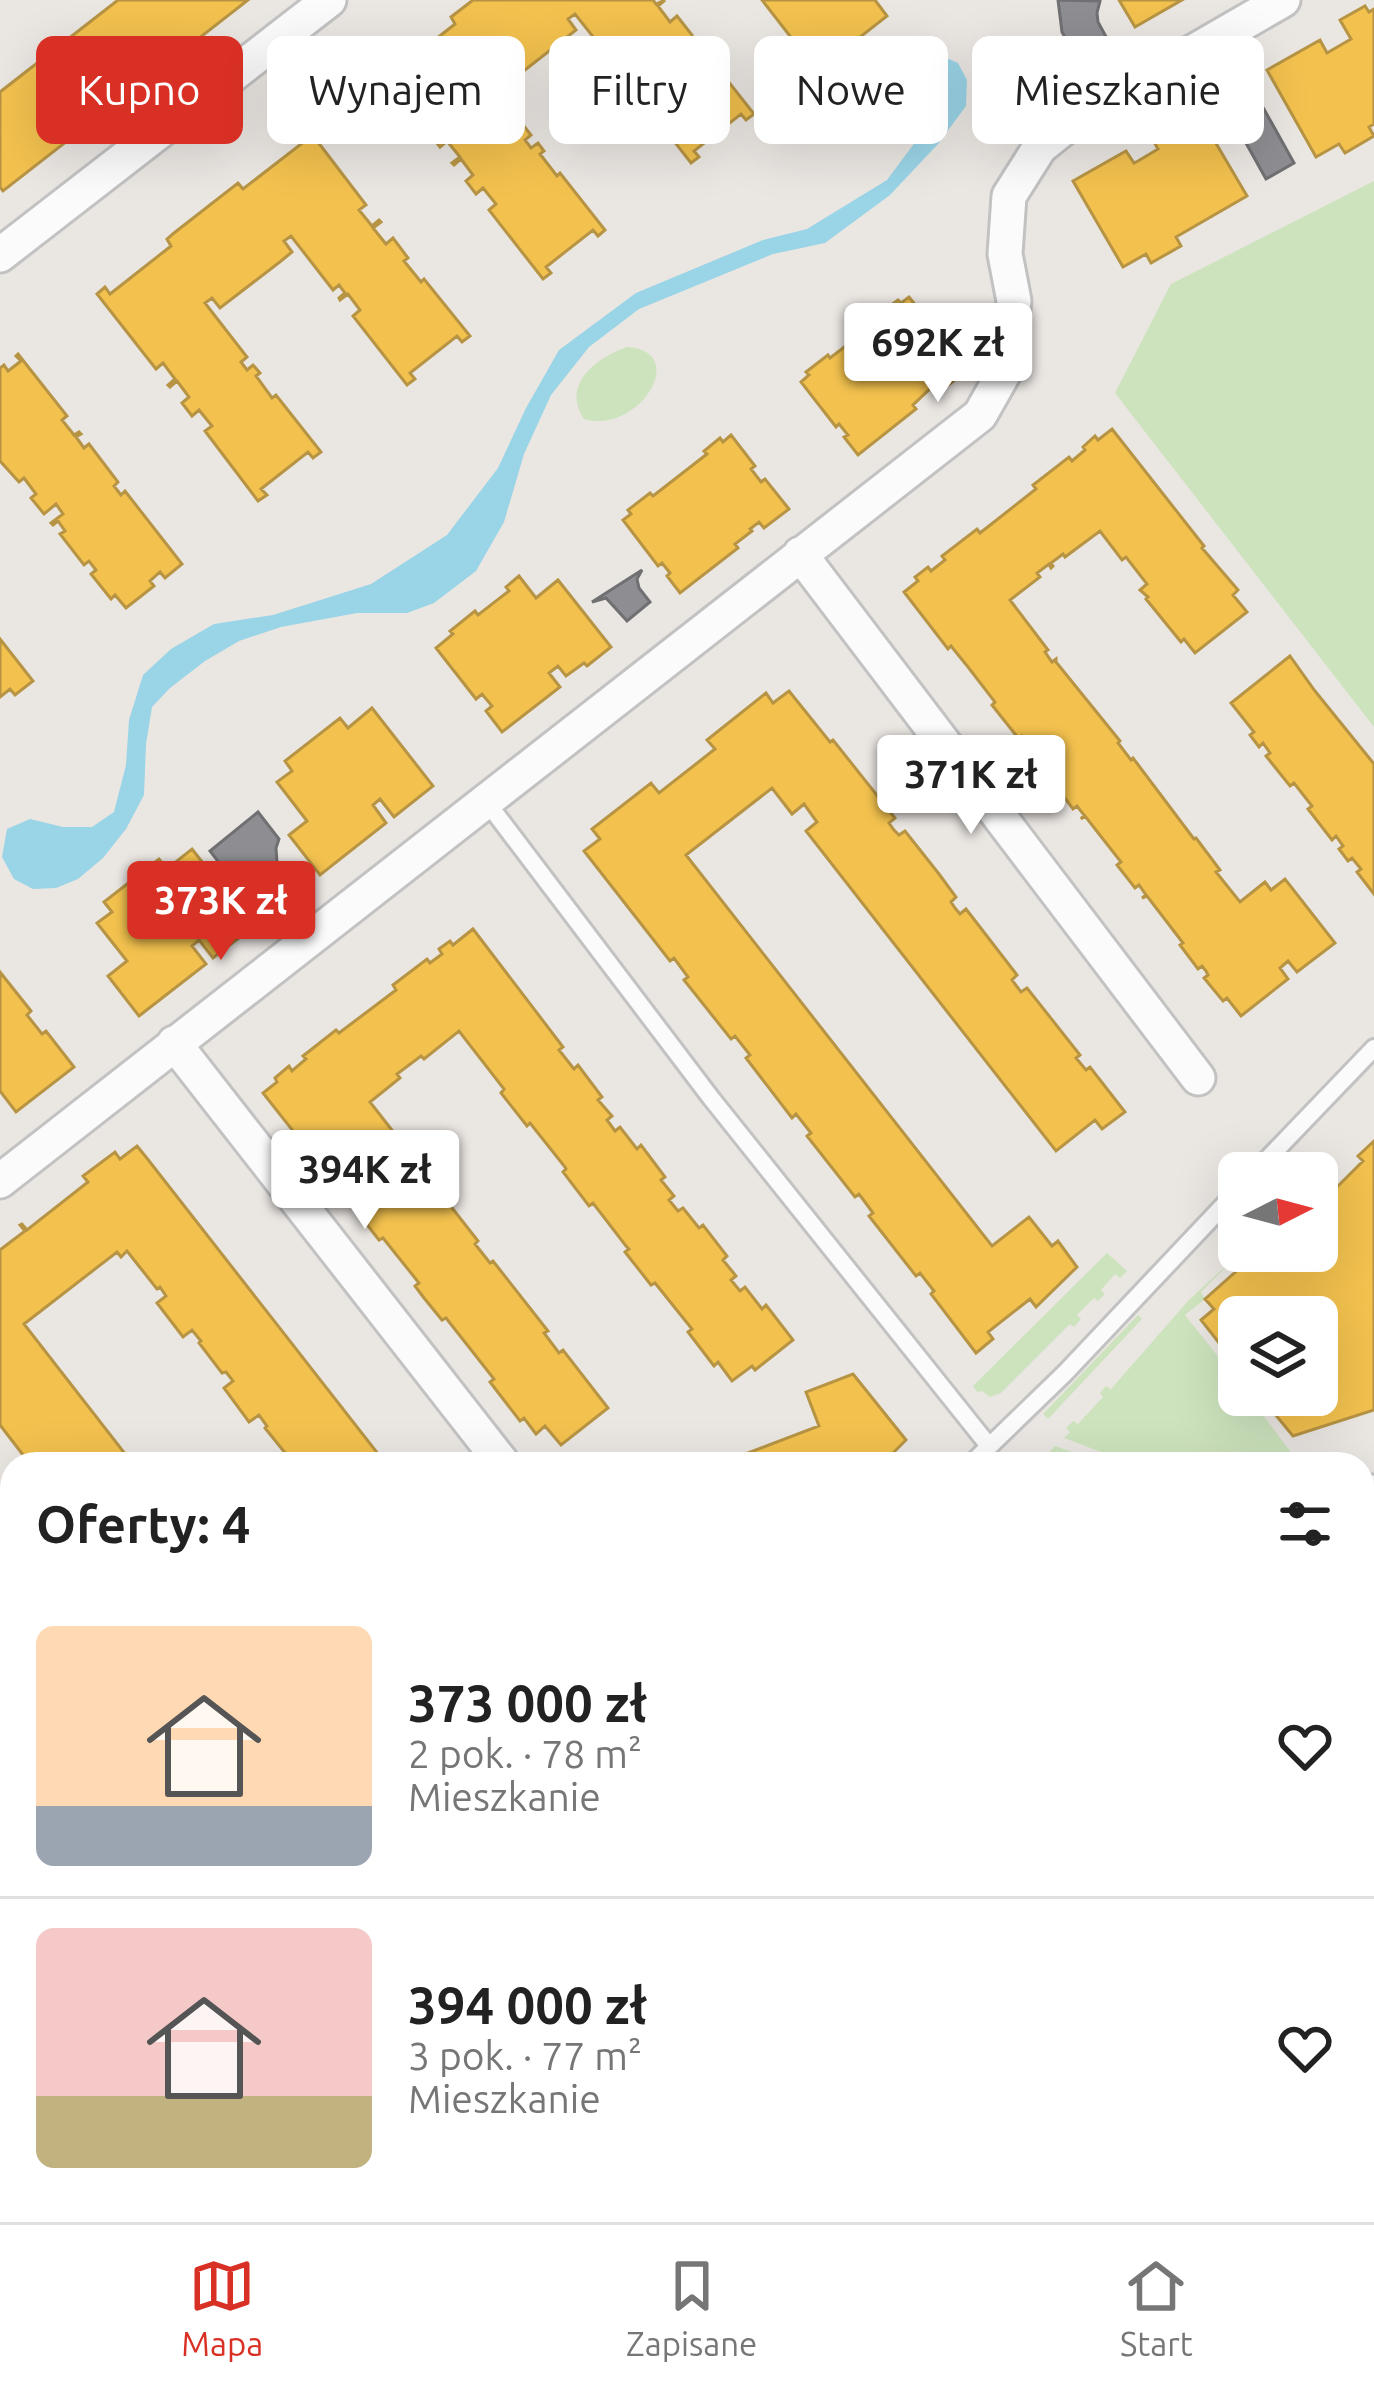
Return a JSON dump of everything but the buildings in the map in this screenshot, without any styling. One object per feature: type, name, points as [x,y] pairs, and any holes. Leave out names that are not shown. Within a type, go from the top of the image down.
[{"type":"street","points":[[0,255],[328,0]]},
{"type":"street","points":[[0,1181],[980,416],[1006,369],[1015,301],[1005,254],[1010,196],[1040,147],[1070,122],[1283,0]]},
{"type":"street","points":[[800,554],[1198,1078]]},
{"type":"street","points":[[174,1043],[493,1452]]},
{"type":"lane","points":[[486,801],[710,1098],[989,1446]]},
{"type":"lane","points":[[1274,1152],[1374,1048]]},
{"type":"lane","points":[[983,1452],[1218,1211]]},
{"type":"green space","points":[[1374,181],[1374,727],[1115,393],[1171,284]]},
{"type":"green space","points":[[627,347],[646,352],[655,362],[650,391],[623,415],[604,421],[584,419],[578,406],[579,384],[594,365]]},
{"type":"green space","points":[[1107,1253],[1127,1271],[1120,1278],[1115,1274],[1101,1290],[1105,1294],[1077,1315],[1081,1319],[1074,1327],[1070,1324],[1001,1393],[990,1397],[977,1392],[973,1386]]},
{"type":"green space","points":[[1221,1272],[1201,1292],[1205,1299],[1185,1315],[1218,1357],[1218,1416],[1264,1416],[1291,1452],[1101,1452],[1064,1438],[1070,1432],[1066,1428],[1073,1421],[1078,1424],[1103,1397],[1100,1393],[1106,1386],[1111,1389],[1188,1301]]},
{"type":"green space","points":[[1138,1315],[1142,1319],[1048,1419],[1043,1414]]},
{"type":"water","points":[[948,59],[958,63],[967,80],[966,106],[948,130]]},
{"type":"water","points":[[914,144],[938,144],[890,195],[825,243],[773,254],[639,309],[589,347],[551,395],[524,454],[504,522],[476,571],[434,603],[407,613],[357,613],[281,627],[239,641],[205,661],[152,707],[144,795],[103,858],[78,879],[56,888],[33,889],[14,879],[2,857],[7,829],[30,819],[63,827],[92,827],[114,812],[126,765],[129,720],[143,675],[171,649],[214,624],[273,615],[371,584],[447,535],[498,468],[559,350],[636,293],[763,240],[807,229],[887,180]]}]
